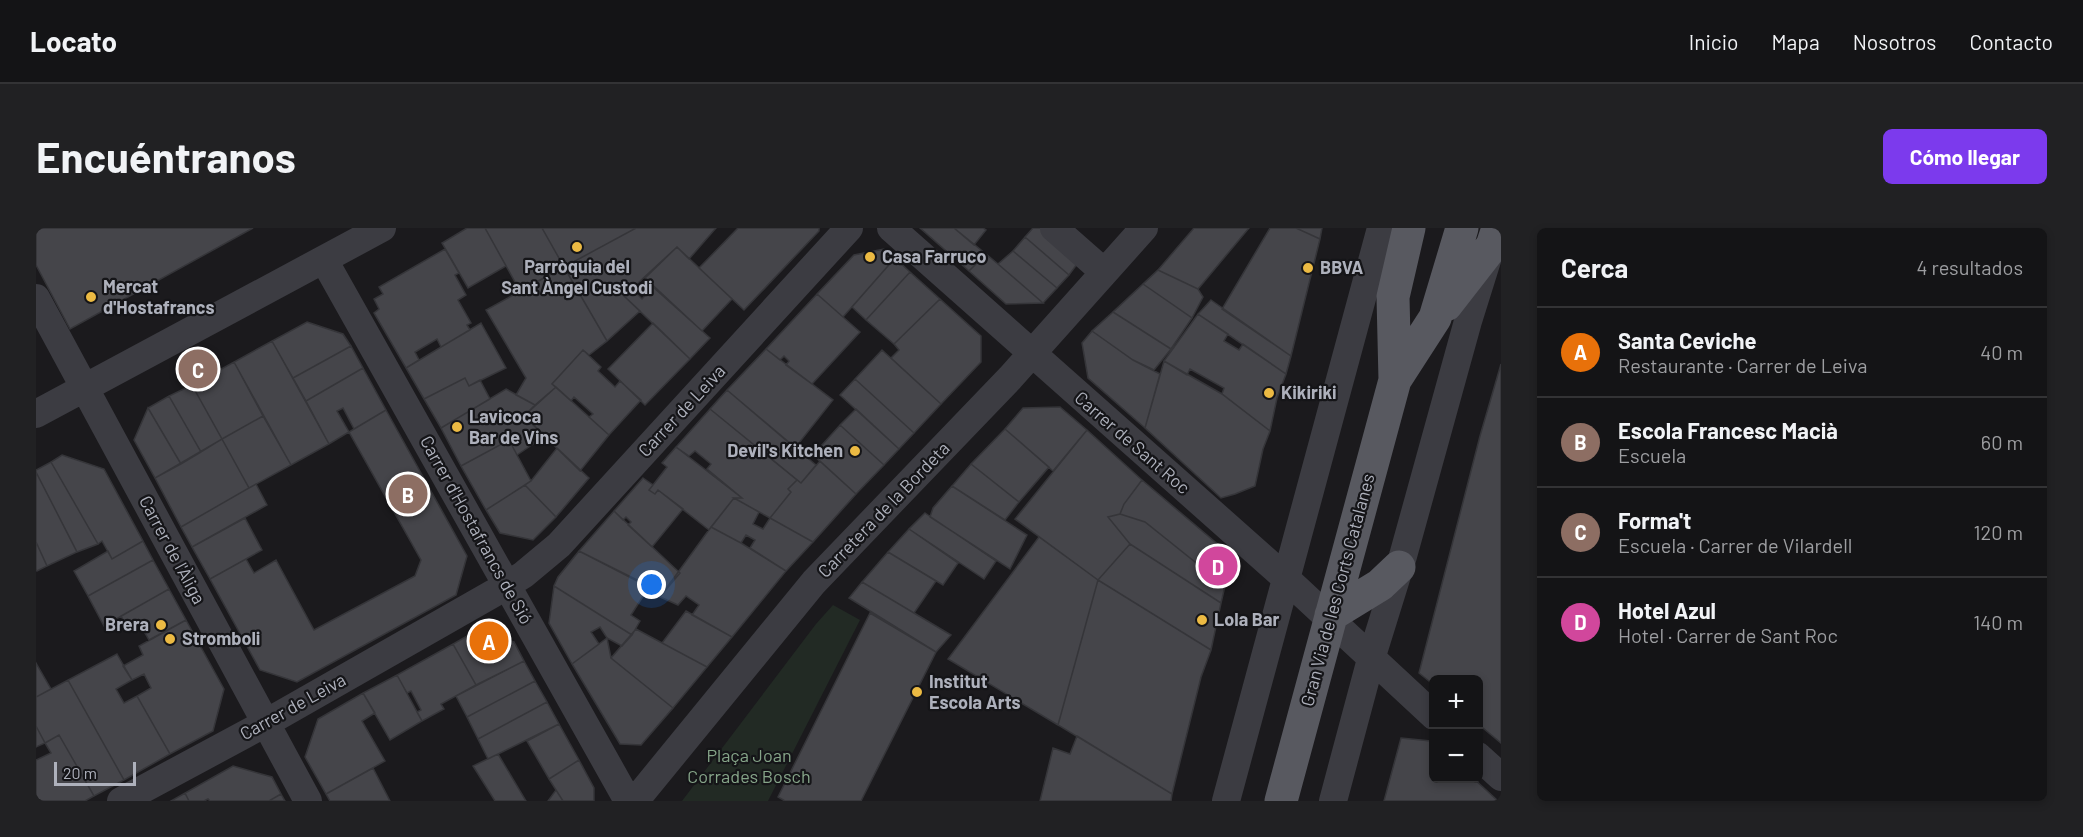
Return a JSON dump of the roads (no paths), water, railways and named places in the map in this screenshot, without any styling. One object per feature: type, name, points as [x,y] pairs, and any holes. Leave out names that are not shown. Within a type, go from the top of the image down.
[{"type":"main road","name":"Gran Via de les Corts Catalanes","points":[[1281,801],[1395,380],[1393,297],[1409,228]]},
{"type":"main road","name":"Gran Via de les Corts Catalanes","points":[[1395,380],[1435,318],[1462,228]]},
{"type":"main road","points":[[1435,318],[1495,237]]},
{"type":"main road","points":[[1330,618],[1380,585],[1399,567]]},
{"type":"street","points":[[36,414],[324,260],[348,236],[382,228]]},
{"type":"street","name":"Carrer de Leiva","points":[[121,801],[266,723],[524,575],[559,545],[849,228]]},
{"type":"street","name":"Carrer de Sant Roc","points":[[891,228],[1287,579],[1429,711]]},
{"type":"street","points":[[1054,228],[1104,272]]},
{"type":"street","name":"Carretera de la Bordeta","points":[[635,801],[814,582],[1010,378],[1144,228]]},
{"type":"street","points":[[1226,801],[1382,228]]},
{"type":"street","points":[[1333,801],[1371,659],[1468,321],[1495,237]]},
{"type":"street","name":"Carrer d'Hostafrancs de Sió","points":[[324,260],[501,589],[628,801]]},
{"type":"street","name":"Carrer de l'Àliga","points":[[36,298],[308,801]]},
{"type":"street","points":[[1483,760],[1501,777]]},
{"type":"place","name":"Parròquia del Sant Àngel Custodi","points":[[577,247]]},
{"type":"place","name":"Casa Farruco","points":[[870,257]]},
{"type":"place","name":"BBVA","points":[[1308,268]]},
{"type":"place","name":"Mercat d'Hostafrancs","points":[[91,297]]},
{"type":"place","name":"Forma't","points":[[198,369]]},
{"type":"place","name":"Kikiriki","points":[[1269,393]]},
{"type":"place","name":"Lavicoca Bar de Vins","points":[[457,427]]},
{"type":"place","name":"Devil's Kitchen","points":[[855,451]]},
{"type":"place","name":"Escola Francesc Macià","points":[[408,494]]},
{"type":"place","name":"Hotel Azul","points":[[1218,566]]},
{"type":"place","name":"Lola Bar","points":[[1202,620]]},
{"type":"place","name":"Brera","points":[[161,625]]},
{"type":"place","name":"Stromboli","points":[[170,639]]},
{"type":"place","name":"Santa Ceviche","points":[[489,641]]},
{"type":"place","name":"Institut Escola Arts","points":[[917,692]]},
{"type":"park label","name":"Plaça Joan Corrades Bosch","points":[[749,766]]}]
